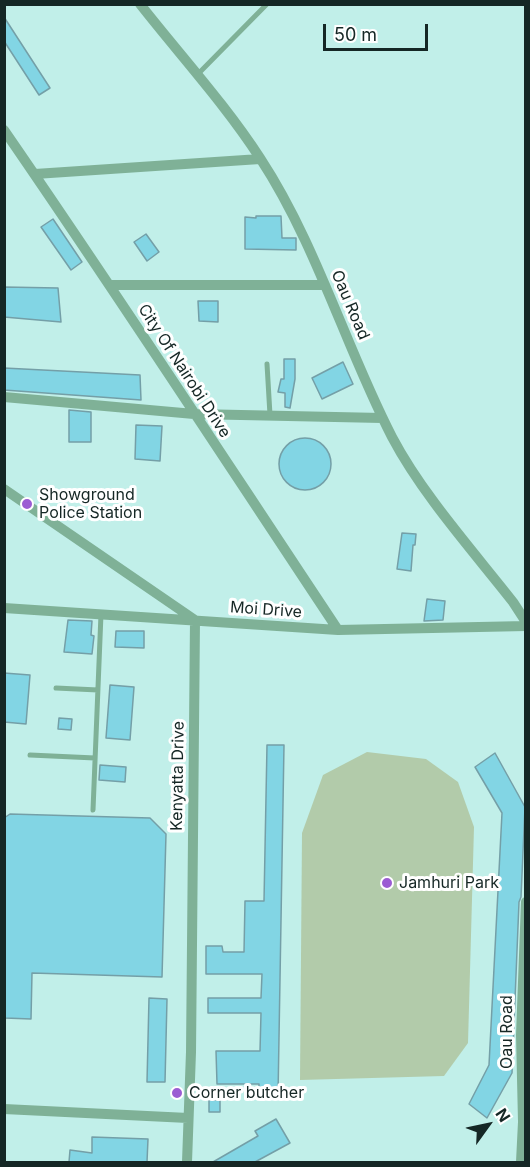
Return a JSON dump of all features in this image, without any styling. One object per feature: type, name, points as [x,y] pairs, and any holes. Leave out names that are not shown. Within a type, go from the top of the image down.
[{"type":"street","name":"Oau Road","points":[[140,4],[260,159],[302,235],[326,285],[382,417],[398,446],[421,483],[513,602],[525,624]]},
{"type":"street","name":"City Of Nairobi Drive","points":[[4,130],[110,285],[338,630]]},
{"type":"street","points":[[35,174],[260,159]]},
{"type":"street","points":[[110,285],[326,285]]},
{"type":"street","points":[[4,397],[194,414],[382,417]]},
{"type":"street","points":[[4,489],[195,621]]},
{"type":"street","name":"Moi Drive","points":[[4,608],[338,630],[525,624]]},
{"type":"street","name":"Kenyatta Drive","points":[[187,1162],[191,1052],[195,621]]},
{"type":"street","name":"Oau Road","points":[[521,1162],[524,1122],[521,1035],[525,902]]},
{"type":"street","points":[[4,1110],[188,1118]]},
{"type":"lane","points":[[197,75],[267,4]]},
{"type":"lane","points":[[267,364],[270,415]]},
{"type":"lane","points":[[93,810],[102,615]]},
{"type":"lane","points":[[56,688],[98,690]]},
{"type":"lane","points":[[30,754],[95,758]]},
{"type":"green space","name":"Jamhuri Park","points":[[367,752],[426,759],[458,782],[474,827],[468,1043],[444,1076],[300,1080],[302,833],[323,775]]},
{"type":"building","points":[[4,17],[50,88],[39,95],[4,41]]},
{"type":"building","points":[[256,216],[281,216],[282,238],[296,238],[296,250],[245,249],[245,217],[256,218]]},
{"type":"building","points":[[53,219],[82,262],[71,270],[41,227]]},
{"type":"building","points":[[146,234],[159,252],[147,261],[134,242]]},
{"type":"building","points":[[4,287],[58,288],[61,322],[4,317]]},
{"type":"building","points":[[198,301],[218,301],[218,322],[199,321]]},
{"type":"building","points":[[284,359],[295,359],[295,379],[290,408],[285,407],[285,393],[278,392],[281,379],[284,379]]},
{"type":"building","points":[[343,362],[353,384],[322,399],[312,378]]},
{"type":"building","points":[[4,368],[140,375],[141,400],[4,390]]},
{"type":"building","points":[[69,410],[91,412],[91,442],[69,442]]},
{"type":"building","points":[[136,425],[162,426],[160,461],[135,459]]},
{"type":"building","points":[[305,438],[315,440],[323,446],[329,454],[331,464],[329,474],[323,482],[315,488],[305,490],[295,488],[287,482],[281,474],[279,464],[281,454],[287,446],[295,440]]},
{"type":"building","points":[[402,533],[416,534],[411,571],[397,569]]},
{"type":"building","points":[[427,599],[445,601],[443,620],[424,621]]},
{"type":"building","points":[[68,620],[92,621],[91,635],[94,636],[92,654],[64,652]]},
{"type":"building","points":[[116,631],[144,631],[144,648],[115,647]]},
{"type":"building","points":[[4,673],[30,675],[26,724],[4,722]]},
{"type":"building","points":[[110,685],[134,687],[130,740],[106,738]]},
{"type":"building","points":[[59,718],[72,719],[71,730],[58,729]]},
{"type":"building","points":[[267,745],[284,745],[278,1096],[259,1096],[259,1084],[217,1084],[216,1051],[260,1051],[261,1013],[208,1013],[208,998],[261,998],[262,974],[206,974],[206,946],[222,946],[223,952],[244,952],[245,901],[264,901]]},
{"type":"building","points":[[495,753],[525,807],[512,1073],[487,1118],[469,1104],[489,1065],[502,813],[475,767]]},
{"type":"building","points":[[100,765],[126,767],[125,782],[99,780]]},
{"type":"building","points":[[10,814],[150,818],[166,834],[162,977],[32,973],[31,1019],[5,1018],[4,818]]},
{"type":"building","points":[[149,998],[167,999],[165,1082],[147,1082]]},
{"type":"building","points":[[209,1100],[220,1100],[220,1112],[209,1112]]},
{"type":"building","points":[[276,1119],[290,1143],[255,1162],[213,1162],[258,1136],[255,1131]]},
{"type":"building","points":[[92,1137],[148,1139],[147,1162],[69,1162],[70,1150],[92,1153]]},
{"type":"place","name":"Showground Police Station","points":[[27,504]]},
{"type":"place","name":"Jamhuri Park","points":[[387,883]]},
{"type":"place","name":"Corner butcher","points":[[177,1093]]}]
